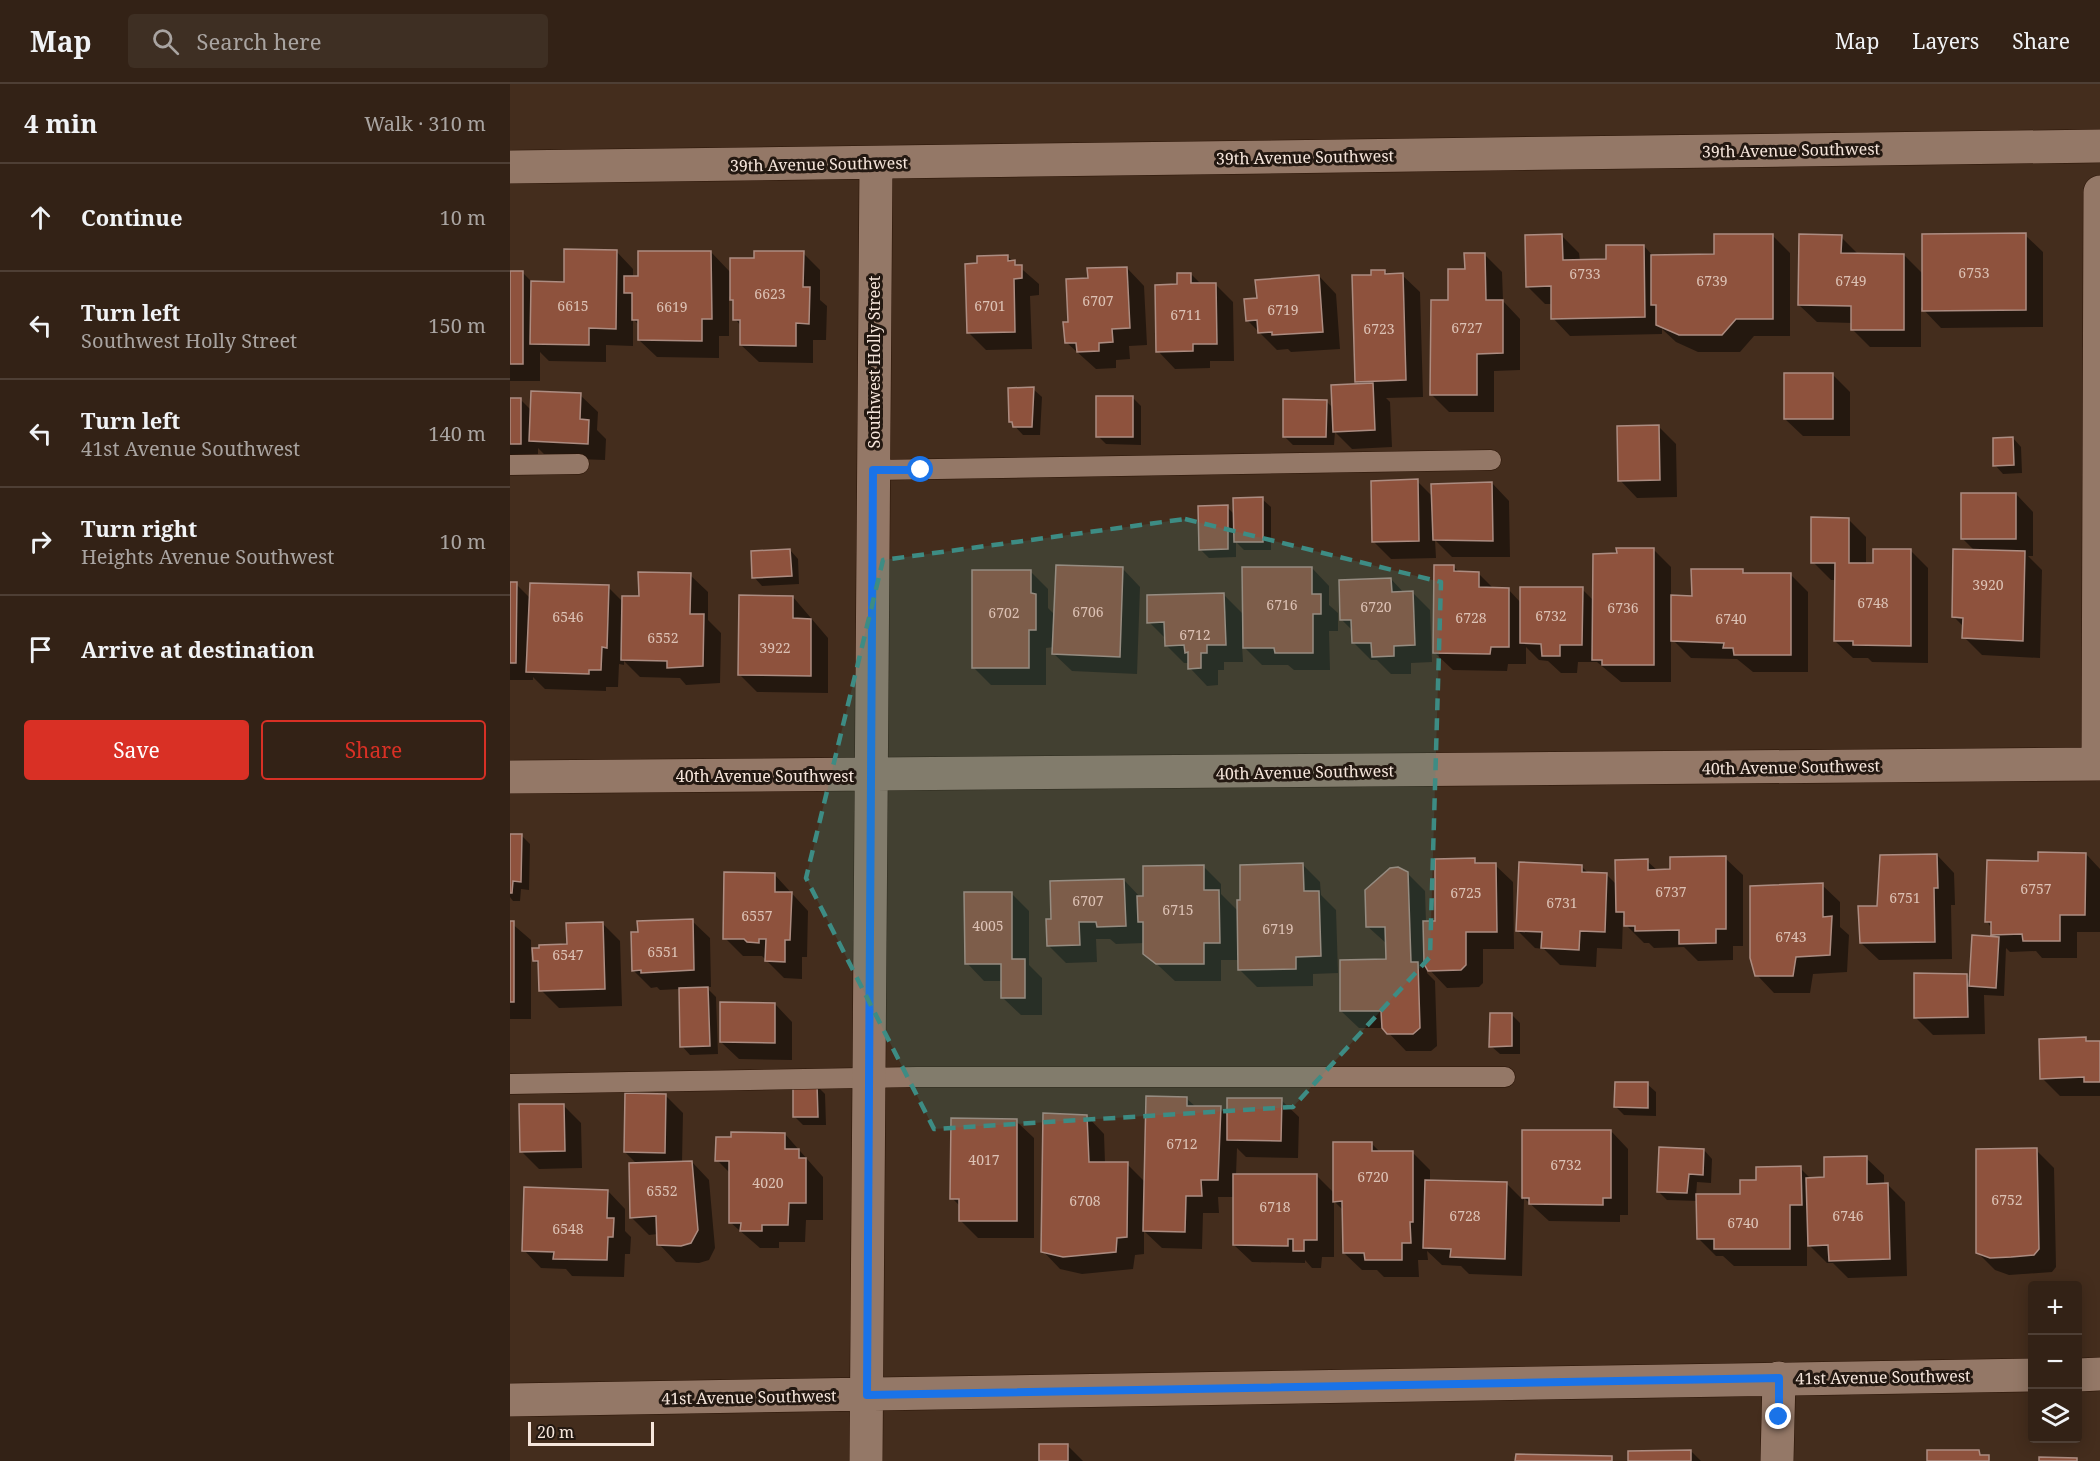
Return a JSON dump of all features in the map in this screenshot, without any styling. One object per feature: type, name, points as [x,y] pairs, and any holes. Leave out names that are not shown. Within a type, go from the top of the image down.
[{"type":"street","name":"39th Avenue Southwest","points":[[510,167],[876,164],[2100,146]]},
{"type":"street","name":"Southwest Holly Street","points":[[866,1461],[876,164]]},
{"type":"street","points":[[2099,764],[2100,192]]},
{"type":"street","name":"40th Avenue Southwest","points":[[510,777],[871,776],[2099,764]]},
{"type":"street","points":[[2082,1375],[2100,1374]]},
{"type":"street","name":"41st Avenue Southwest","points":[[510,1400],[2028,1375]]},
{"type":"street","points":[[1778,1461],[1779,1378]]},
{"type":"lane","points":[[873,470],[1491,460]]},
{"type":"lane","points":[[510,465],[579,464]]},
{"type":"lane","points":[[510,1084],[869,1077],[1505,1077]]},
{"type":"highlighted area","points":[[1185,519],[1441,582],[1430,957],[1293,1107],[934,1129],[806,878],[883,560]]},
{"type":"building","points":[[2026,233],[2026,310],[1922,311],[1922,234]]},
{"type":"building","points":[[1562,234],[1563,260],[1606,259],[1606,245],[1644,245],[1645,317],[1551,319],[1551,286],[1526,287],[1525,235]]},
{"type":"building","points":[[1714,234],[1773,234],[1773,319],[1736,319],[1722,335],[1679,335],[1656,325],[1656,305],[1651,305],[1651,255],[1714,254]]},
{"type":"building","points":[[1799,234],[1842,235],[1841,253],[1904,254],[1904,330],[1851,330],[1851,306],[1798,305]]},
{"type":"building","points":[[564,249],[617,250],[616,329],[589,328],[589,345],[530,344],[531,281],[564,282]]},
{"type":"building","points":[[638,251],[711,251],[712,319],[702,319],[702,341],[638,340],[638,320],[632,320],[632,293],[624,293],[624,276],[638,276]]},
{"type":"building","points":[[754,251],[804,251],[803,287],[810,287],[809,324],[796,323],[796,346],[740,345],[740,320],[733,320],[733,300],[730,300],[730,258],[754,258]]},
{"type":"building","points":[[1464,253],[1485,253],[1486,300],[1503,300],[1503,353],[1477,354],[1477,395],[1430,395],[1431,300],[1448,300],[1448,269],[1465,269]]},
{"type":"building","points":[[1008,255],[1008,261],[1015,260],[1015,265],[1022,265],[1022,278],[1014,279],[1015,332],[967,333],[965,264],[977,263],[977,256]]},
{"type":"building","points":[[1127,267],[1130,328],[1112,329],[1113,342],[1099,343],[1099,351],[1077,352],[1076,343],[1065,343],[1063,322],[1068,322],[1066,279],[1088,278],[1087,268]]},
{"type":"building","points":[[1371,270],[1385,270],[1385,274],[1403,273],[1406,380],[1355,382],[1352,275],[1371,275]]},
{"type":"building","points":[[510,271],[523,271],[523,364],[510,364]]},
{"type":"building","points":[[1177,273],[1191,273],[1191,283],[1216,283],[1217,344],[1193,344],[1193,351],[1156,352],[1155,285],[1177,284]]},
{"type":"building","points":[[1319,275],[1323,332],[1272,335],[1272,332],[1258,333],[1257,320],[1246,321],[1244,299],[1257,298],[1255,280]]},
{"type":"building","points":[[1784,373],[1833,373],[1833,419],[1784,419]]},
{"type":"building","points":[[1373,383],[1375,430],[1333,432],[1331,385]]},
{"type":"building","points":[[1034,387],[1032,427],[1013,427],[1012,422],[1009,422],[1008,388]]},
{"type":"building","points":[[531,391],[581,393],[580,419],[589,420],[588,444],[529,441]]},
{"type":"building","points":[[1096,396],[1133,396],[1133,437],[1096,437]]},
{"type":"building","points":[[510,398],[521,398],[521,444],[510,444]]},
{"type":"building","points":[[1283,399],[1327,400],[1326,437],[1283,437]]},
{"type":"building","points":[[1659,425],[1660,480],[1618,481],[1617,426]]},
{"type":"building","points":[[2013,437],[2014,465],[1993,466],[1993,438]]},
{"type":"building","points":[[1418,479],[1419,541],[1372,542],[1371,481]]},
{"type":"building","points":[[1492,482],[1493,541],[1433,540],[1431,484]]},
{"type":"building","points":[[1961,493],[2016,493],[2016,539],[1961,539]]},
{"type":"building","points":[[1263,497],[1263,542],[1234,542],[1233,498]]},
{"type":"building","points":[[1228,505],[1228,549],[1199,550],[1198,506]]},
{"type":"building","points":[[1811,517],[1849,518],[1849,563],[1873,563],[1873,549],[1911,549],[1911,646],[1853,645],[1853,641],[1834,641],[1835,563],[1811,563]]},
{"type":"building","points":[[1616,548],[1654,548],[1654,665],[1602,665],[1602,660],[1592,660],[1593,554],[1617,553]]},
{"type":"building","points":[[790,549],[792,576],[752,578],[751,551]]},
{"type":"building","points":[[1953,549],[2025,551],[2023,641],[1962,638],[1963,618],[1952,617]]},
{"type":"building","points":[[1056,565],[1123,567],[1120,657],[1052,654]]},
{"type":"building","points":[[1434,565],[1454,565],[1454,571],[1479,572],[1479,587],[1509,588],[1509,647],[1491,647],[1490,654],[1433,653]]},
{"type":"building","points":[[1242,567],[1312,567],[1312,594],[1321,594],[1321,614],[1313,614],[1313,653],[1275,653],[1274,648],[1243,648]]},
{"type":"building","points":[[1691,569],[1743,569],[1743,573],[1791,573],[1791,655],[1734,655],[1733,648],[1723,648],[1724,643],[1671,641],[1671,595],[1692,596]]},
{"type":"building","points":[[972,570],[1031,570],[1031,593],[1036,594],[1036,630],[1029,630],[1029,668],[972,668]]},
{"type":"building","points":[[638,572],[691,573],[690,614],[704,614],[703,666],[667,668],[667,661],[621,660],[622,596],[639,596]]},
{"type":"building","points":[[1391,578],[1392,592],[1413,591],[1415,645],[1394,646],[1394,656],[1372,657],[1371,643],[1352,643],[1351,620],[1340,620],[1339,580]]},
{"type":"building","points":[[510,582],[517,582],[516,663],[510,663]]},
{"type":"building","points":[[530,583],[609,585],[607,648],[602,647],[601,670],[589,670],[589,674],[526,672]]},
{"type":"building","points":[[1520,587],[1583,587],[1582,645],[1560,645],[1560,656],[1542,656],[1541,644],[1520,643]]},
{"type":"building","points":[[1224,593],[1226,645],[1207,645],[1207,653],[1201,653],[1201,668],[1188,669],[1188,652],[1185,653],[1184,645],[1165,646],[1164,622],[1147,623],[1147,595]]},
{"type":"building","points":[[739,595],[793,596],[793,618],[811,619],[811,676],[738,675]]},
{"type":"building","points":[[510,834],[522,834],[521,882],[513,881],[512,893],[510,893]]},
{"type":"building","points":[[2038,852],[2086,853],[2085,915],[2060,915],[2060,941],[2023,941],[2022,934],[1991,935],[1991,922],[1985,922],[1987,860],[2038,861]]},
{"type":"building","points":[[1937,854],[1938,888],[1934,888],[1935,942],[1860,943],[1858,906],[1877,906],[1880,855]]},
{"type":"building","points":[[1726,856],[1726,929],[1716,929],[1716,943],[1679,944],[1679,930],[1635,931],[1635,926],[1624,926],[1624,912],[1616,912],[1615,860],[1648,859],[1648,870],[1670,869],[1670,857]]},
{"type":"building","points":[[1475,858],[1475,863],[1496,863],[1497,932],[1466,932],[1466,965],[1461,970],[1428,971],[1424,964],[1423,921],[1435,921],[1435,859]]},
{"type":"building","points":[[1519,862],[1582,865],[1582,872],[1607,873],[1605,932],[1580,931],[1579,950],[1541,948],[1542,932],[1516,931]]},
{"type":"building","points":[[1303,863],[1304,891],[1319,891],[1321,956],[1296,957],[1296,969],[1238,970],[1237,900],[1240,900],[1240,865]]},
{"type":"building","points":[[1204,865],[1204,890],[1219,890],[1220,943],[1204,943],[1204,964],[1156,964],[1143,954],[1143,922],[1138,922],[1137,896],[1143,896],[1143,866]]},
{"type":"building","points":[[1398,867],[1408,872],[1411,962],[1418,962],[1420,1028],[1413,1034],[1387,1034],[1382,1028],[1381,1011],[1340,1011],[1340,960],[1386,959],[1385,927],[1366,927],[1365,890],[1390,868]]},
{"type":"building","points":[[724,872],[775,873],[775,892],[792,892],[790,940],[785,940],[785,962],[765,961],[766,939],[759,939],[759,943],[747,942],[744,939],[723,939]]},
{"type":"building","points":[[1124,879],[1126,926],[1097,927],[1096,922],[1079,922],[1080,945],[1047,946],[1046,919],[1051,919],[1050,881]]},
{"type":"building","points":[[1823,883],[1823,917],[1832,916],[1830,955],[1796,957],[1793,976],[1755,976],[1750,958],[1750,886]]},
{"type":"building","points":[[964,892],[1012,892],[1012,959],[1025,959],[1025,998],[1001,998],[1001,964],[965,964]]},
{"type":"building","points":[[693,919],[694,970],[641,973],[641,970],[632,971],[631,932],[638,932],[637,921]]},
{"type":"building","points":[[510,921],[514,921],[514,1002],[510,1002]]},
{"type":"building","points":[[603,922],[605,989],[539,991],[538,961],[533,961],[532,948],[539,948],[539,945],[567,944],[566,923]]},
{"type":"building","points":[[1972,935],[1999,937],[1996,988],[1969,986]]},
{"type":"building","points":[[1914,973],[1967,974],[1968,1017],[1914,1018]]},
{"type":"building","points":[[708,987],[710,1046],[680,1047],[679,988]]},
{"type":"building","points":[[720,1002],[775,1003],[775,1043],[720,1042]]},
{"type":"building","points":[[1490,1013],[1512,1013],[1512,1046],[1489,1047]]},
{"type":"building","points":[[2086,1037],[2086,1041],[2100,1041],[2100,1082],[2084,1082],[2084,1077],[2040,1079],[2039,1039]]},
{"type":"building","points":[[1615,1082],[1648,1082],[1648,1108],[1614,1107]]},
{"type":"building","points":[[793,1084],[817,1084],[818,1117],[793,1117]]},
{"type":"building","points":[[625,1093],[666,1094],[665,1153],[624,1152]]},
{"type":"building","points":[[1146,1096],[1187,1097],[1187,1106],[1221,1106],[1218,1180],[1201,1180],[1202,1196],[1186,1196],[1185,1232],[1143,1231]]},
{"type":"building","points":[[1227,1098],[1282,1098],[1281,1141],[1227,1140]]},
{"type":"building","points":[[519,1104],[564,1104],[565,1151],[520,1152]]},
{"type":"building","points":[[1043,1113],[1087,1115],[1089,1162],[1128,1162],[1127,1237],[1117,1238],[1116,1252],[1063,1257],[1041,1252]]},
{"type":"building","points":[[951,1118],[1017,1119],[1017,1221],[959,1221],[959,1199],[950,1199]]},
{"type":"building","points":[[1522,1130],[1611,1130],[1611,1198],[1603,1198],[1603,1205],[1529,1204],[1529,1198],[1522,1198]]},
{"type":"building","points":[[731,1132],[785,1133],[785,1149],[799,1149],[799,1158],[806,1158],[806,1203],[789,1203],[788,1225],[762,1225],[762,1231],[740,1231],[741,1223],[729,1223],[729,1161],[715,1161],[716,1137],[731,1137]]},
{"type":"building","points":[[1333,1142],[1372,1142],[1372,1151],[1413,1151],[1411,1243],[1402,1243],[1402,1260],[1365,1260],[1364,1253],[1343,1253],[1342,1201],[1333,1202]]},
{"type":"building","points":[[1659,1147],[1704,1149],[1703,1175],[1689,1174],[1687,1193],[1657,1192]]},
{"type":"building","points":[[2037,1148],[2039,1249],[2034,1255],[2011,1257],[1990,1258],[1976,1253],[1976,1149]]},
{"type":"building","points":[[1867,1156],[1867,1184],[1888,1183],[1890,1259],[1829,1261],[1828,1245],[1808,1246],[1806,1178],[1824,1177],[1824,1157]]},
{"type":"building","points":[[692,1161],[698,1230],[691,1243],[681,1246],[657,1245],[656,1216],[630,1218],[629,1163]]},
{"type":"building","points":[[1801,1166],[1802,1205],[1790,1205],[1790,1249],[1714,1249],[1714,1239],[1697,1239],[1696,1194],[1740,1194],[1740,1180],[1756,1180],[1756,1167]]},
{"type":"building","points":[[1233,1174],[1317,1174],[1317,1240],[1304,1240],[1304,1251],[1293,1251],[1293,1239],[1288,1239],[1288,1246],[1233,1245]]},
{"type":"building","points":[[1425,1180],[1507,1182],[1505,1259],[1450,1257],[1451,1249],[1423,1248]]},
{"type":"building","points":[[524,1187],[608,1190],[607,1218],[614,1218],[613,1237],[608,1237],[607,1260],[553,1259],[554,1252],[522,1251]]},
{"type":"building","points":[[1039,1444],[1068,1444],[1068,1461],[1039,1461]]},
{"type":"building","points":[[1691,1450],[1691,1461],[1628,1461],[1628,1451]]},
{"type":"building","points":[[1927,1450],[1979,1450],[1980,1455],[1989,1455],[1989,1461],[1927,1461]]},
{"type":"building","points":[[1516,1454],[1612,1456],[1612,1461],[1515,1461]]},
{"type":"building","points":[[2039,1457],[2077,1458],[2077,1461],[2039,1461]]},
{"type":"route","points":[[921,470],[873,470],[867,1395],[1779,1378],[1779,1417]]}]
